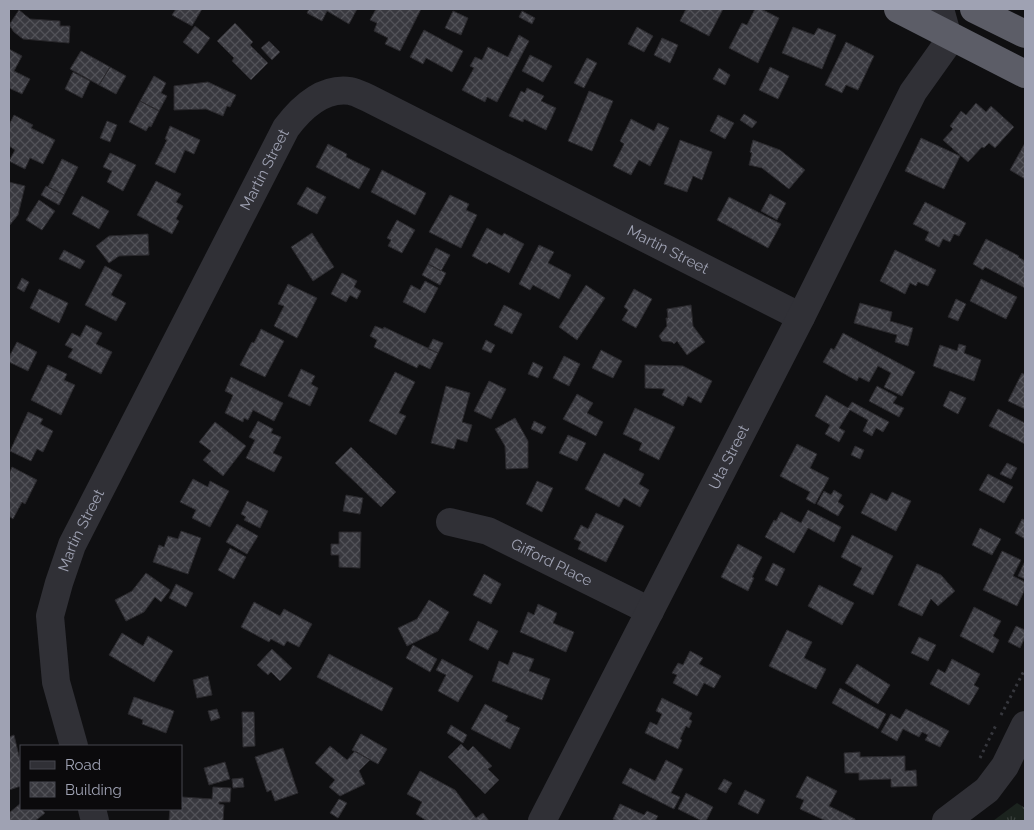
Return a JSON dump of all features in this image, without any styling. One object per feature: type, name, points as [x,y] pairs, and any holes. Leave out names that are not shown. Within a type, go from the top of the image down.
[{"type":"highway","points":[[898,9],[937,22],[1025,74]]},
{"type":"highway","points":[[974,9],[1025,34]]},
{"type":"street","name":"Uta Street","points":[[542,821],[913,92],[945,47],[937,22]]},
{"type":"street","name":"Martin Street","points":[[74,745],[56,682],[50,616],[72,545],[286,128],[300,110],[315,98],[337,91],[351,91],[368,98],[800,316]]},
{"type":"street","name":"Gifford Place","points":[[450,522],[488,530],[650,611]]},
{"type":"street","points":[[946,821],[987,790],[1004,766],[1025,725]]},
{"type":"path","points":[[978,761],[1025,669]]},
{"type":"green space","points":[[1017,803],[1025,808],[1025,821],[993,821]]},
{"type":"building","points":[[176,9],[202,9],[192,26],[172,15]]},
{"type":"building","points":[[309,9],[357,9],[349,24],[327,11],[322,21],[307,13]]},
{"type":"building","points":[[376,9],[421,9],[400,51],[385,44],[388,38],[374,31],[377,23],[370,20]]},
{"type":"building","points":[[686,9],[723,9],[709,36],[680,21]]},
{"type":"building","points":[[755,9],[761,9],[779,18],[758,63],[729,48],[742,23],[747,25]]},
{"type":"building","points":[[19,10],[30,19],[60,21],[60,26],[70,26],[69,43],[23,39],[9,25]]},
{"type":"building","points":[[453,11],[468,18],[461,35],[445,28]]},
{"type":"building","points":[[522,11],[535,18],[532,24],[519,17]]},
{"type":"building","points":[[235,23],[253,42],[250,45],[268,63],[251,80],[232,61],[234,58],[217,41]]},
{"type":"building","points":[[195,26],[210,38],[198,54],[183,42]]},
{"type":"building","points":[[637,27],[653,36],[644,52],[628,44]]},
{"type":"building","points":[[793,27],[814,35],[818,28],[836,35],[822,69],[782,53]]},
{"type":"building","points":[[424,30],[463,51],[452,72],[426,58],[423,64],[410,57]]},
{"type":"building","points":[[519,35],[529,41],[497,102],[487,97],[485,102],[462,90],[474,68],[470,66],[475,57],[482,60],[488,47],[508,57]]},
{"type":"building","points":[[662,38],[678,45],[670,63],[654,55]]},
{"type":"building","points":[[269,41],[280,52],[272,60],[261,48]]},
{"type":"building","points":[[846,42],[874,56],[858,90],[846,85],[842,93],[825,85]]},
{"type":"building","points":[[9,49],[22,56],[14,71],[30,79],[22,94],[9,88]]},
{"type":"building","points":[[81,51],[110,67],[99,85],[70,69]]},
{"type":"building","points":[[530,55],[552,66],[543,82],[522,71]]},
{"type":"building","points":[[587,58],[597,63],[584,88],[574,83]]},
{"type":"building","points":[[110,67],[126,76],[116,94],[99,85]]},
{"type":"building","points":[[770,67],[789,76],[778,99],[759,90]]},
{"type":"building","points":[[719,68],[730,75],[725,85],[713,79]]},
{"type":"building","points":[[73,72],[90,81],[82,98],[65,89]]},
{"type":"building","points":[[154,76],[166,83],[161,93],[167,96],[159,111],[140,101]]},
{"type":"building","points":[[208,82],[236,95],[230,107],[227,106],[223,116],[206,109],[174,110],[174,86]]},
{"type":"building","points":[[527,88],[544,96],[541,101],[556,108],[546,130],[524,119],[523,122],[509,116],[521,91],[525,93]]},
{"type":"building","points":[[589,91],[613,101],[592,151],[568,141]]},
{"type":"building","points":[[140,101],[159,111],[151,127],[149,126],[146,131],[129,122]]},
{"type":"building","points":[[976,103],[986,112],[991,106],[1014,127],[995,148],[989,143],[984,148],[982,147],[968,162],[943,140],[953,129],[950,126],[961,111],[966,115]]},
{"type":"building","points":[[744,114],[757,122],[752,128],[740,120]]},
{"type":"building","points":[[14,115],[33,125],[31,128],[55,140],[43,164],[30,158],[25,169],[9,161],[15,150],[9,146],[9,125]]},
{"type":"building","points":[[718,115],[734,123],[725,139],[710,131]]},
{"type":"building","points":[[631,119],[654,131],[658,123],[669,128],[650,166],[639,160],[631,175],[613,166],[624,144],[620,141]]},
{"type":"building","points":[[107,121],[117,125],[110,142],[100,138]]},
{"type":"building","points":[[170,126],[200,140],[194,154],[185,150],[175,173],[155,164],[167,140],[165,139]]},
{"type":"building","points":[[921,138],[960,156],[944,189],[905,171]]},
{"type":"building","points":[[680,140],[712,152],[702,180],[693,176],[687,192],[664,184]]},
{"type":"building","points":[[753,140],[780,150],[805,170],[789,189],[762,168],[749,165]]},
{"type":"building","points":[[1025,143],[1025,179],[1010,170]]},
{"type":"building","points":[[328,144],[347,154],[346,157],[370,169],[359,189],[316,167]]},
{"type":"building","points":[[110,153],[136,165],[123,191],[107,182],[112,171],[103,167]]},
{"type":"building","points":[[62,159],[78,167],[64,195],[48,187]]},
{"type":"building","points":[[382,170],[426,193],[415,215],[371,192]]},
{"type":"building","points":[[156,181],[181,194],[176,202],[183,206],[176,219],[179,221],[172,234],[137,215]]},
{"type":"building","points":[[9,182],[25,186],[18,215],[9,226]]},
{"type":"building","points":[[46,186],[64,195],[59,205],[41,195]]},
{"type":"building","points":[[307,187],[326,197],[317,214],[297,204]]},
{"type":"building","points":[[770,194],[786,203],[777,220],[761,211]]},
{"type":"building","points":[[450,195],[469,204],[466,210],[477,215],[461,248],[429,232]]},
{"type":"building","points":[[82,196],[109,211],[99,229],[72,214]]},
{"type":"building","points":[[729,197],[781,224],[768,248],[717,220]]},
{"type":"building","points":[[39,200],[55,211],[42,230],[26,220]]},
{"type":"building","points":[[925,202],[966,223],[959,236],[954,234],[950,242],[943,239],[939,247],[925,240],[929,232],[913,224]]},
{"type":"building","points":[[397,220],[415,230],[402,253],[388,246],[391,240],[387,238]]},
{"type":"building","points":[[487,228],[502,236],[504,233],[524,244],[509,273],[489,262],[487,264],[472,256]]},
{"type":"building","points":[[312,233],[334,267],[313,281],[291,247]]},
{"type":"building","points":[[148,234],[149,255],[119,256],[109,263],[96,246],[109,236]]},
{"type":"building","points":[[986,239],[1025,261],[1025,288],[985,267],[983,270],[973,264]]},
{"type":"building","points":[[539,245],[554,252],[548,263],[571,275],[559,299],[533,285],[530,290],[519,284]]},
{"type":"building","points":[[436,248],[450,255],[441,271],[428,264]]},
{"type":"building","points":[[64,250],[85,261],[80,269],[59,259]]},
{"type":"building","points":[[895,250],[936,270],[928,286],[918,282],[916,286],[910,283],[905,294],[880,281]]},
{"type":"building","points":[[428,264],[446,273],[440,285],[422,275]]},
{"type":"building","points":[[105,266],[122,275],[111,295],[126,303],[116,321],[85,305]]},
{"type":"building","points":[[342,273],[357,281],[354,287],[361,291],[357,299],[350,295],[346,302],[331,294]]},
{"type":"building","points":[[22,278],[29,282],[24,292],[17,288]]},
{"type":"building","points":[[981,279],[1017,297],[1006,319],[970,301]]},
{"type":"building","points":[[425,281],[438,288],[425,313],[403,302],[411,285],[420,290]]},
{"type":"building","points":[[288,284],[317,298],[297,338],[274,326],[284,306],[278,304]]},
{"type":"building","points":[[586,285],[605,298],[577,340],[559,327]]},
{"type":"building","points":[[39,289],[68,303],[59,323],[30,308]]},
{"type":"building","points":[[634,289],[652,299],[636,328],[622,320],[628,310],[624,307]]},
{"type":"building","points":[[956,299],[966,304],[958,321],[948,317]]},
{"type":"building","points":[[860,303],[892,312],[890,321],[913,328],[908,346],[895,342],[897,335],[854,323]]},
{"type":"building","points":[[504,305],[522,314],[512,334],[494,325]]},
{"type":"building","points":[[691,305],[693,326],[705,342],[687,355],[677,341],[674,344],[662,341],[659,336],[667,326],[667,309]]},
{"type":"building","points":[[86,325],[102,333],[96,344],[112,352],[101,374],[68,357],[73,349],[65,345],[72,333],[80,337]]},
{"type":"building","points":[[375,326],[383,329],[384,327],[438,353],[430,369],[419,364],[417,368],[374,347],[377,340],[370,336]]},
{"type":"building","points":[[261,329],[284,341],[265,377],[240,365]]},
{"type":"building","points":[[843,333],[915,372],[902,396],[884,387],[891,373],[878,366],[869,382],[859,377],[857,381],[823,362],[831,348],[834,350]]},
{"type":"building","points":[[433,339],[443,343],[438,353],[428,349]]},
{"type":"building","points":[[486,340],[495,345],[491,353],[482,349]]},
{"type":"building","points":[[17,342],[37,352],[28,371],[9,362],[9,357]]},
{"type":"building","points":[[959,344],[966,346],[964,353],[981,360],[974,381],[933,366],[940,345],[957,351]]},
{"type":"building","points":[[601,350],[622,361],[613,378],[592,368]]},
{"type":"building","points":[[564,356],[580,364],[569,386],[553,378]]},
{"type":"building","points":[[533,362],[543,367],[538,378],[528,374]]},
{"type":"building","points":[[48,365],[67,374],[64,380],[75,385],[61,415],[31,400]]},
{"type":"building","points":[[645,365],[683,366],[712,381],[701,403],[688,396],[683,406],[662,395],[665,389],[645,388]]},
{"type":"building","points":[[301,369],[315,376],[311,384],[318,388],[310,406],[288,396]]},
{"type":"building","points":[[395,372],[415,382],[399,413],[406,416],[396,435],[369,421]]},
{"type":"building","points":[[1022,373],[1025,375],[1025,409],[1008,401]]},
{"type":"building","points":[[231,377],[283,403],[274,421],[253,410],[248,420],[244,418],[243,422],[225,413],[233,395],[225,391]]},
{"type":"building","points":[[489,381],[506,389],[491,419],[474,411]]},
{"type":"building","points":[[446,386],[470,393],[462,422],[472,425],[467,442],[457,439],[454,449],[431,443]]},
{"type":"building","points":[[877,386],[897,397],[893,403],[904,408],[899,417],[869,401]]},
{"type":"building","points":[[950,391],[966,398],[958,414],[943,406]]},
{"type":"building","points":[[577,394],[593,403],[587,413],[603,422],[596,436],[563,419]]},
{"type":"building","points":[[826,395],[848,408],[852,402],[889,422],[883,432],[876,428],[872,436],[863,431],[868,420],[850,410],[839,428],[845,431],[839,442],[825,434],[830,425],[815,416]]},
{"type":"building","points":[[635,408],[675,427],[659,460],[639,450],[642,443],[623,434]]},
{"type":"building","points":[[998,409],[1025,423],[1025,444],[989,426]]},
{"type":"building","points":[[28,412],[43,419],[40,424],[53,431],[43,452],[37,449],[31,461],[10,451]]},
{"type":"building","points":[[515,418],[528,441],[528,468],[506,469],[505,446],[495,429]]},
{"type":"building","points":[[258,421],[273,429],[271,433],[281,437],[273,453],[282,457],[274,472],[246,458],[255,440],[249,437]]},
{"type":"building","points":[[534,421],[546,427],[542,434],[531,429]]},
{"type":"building","points":[[215,422],[246,446],[223,476],[203,460],[211,451],[199,442]]},
{"type":"building","points":[[568,435],[586,443],[577,461],[559,453]]},
{"type":"building","points":[[797,444],[817,454],[810,468],[829,478],[815,504],[806,499],[810,492],[780,476]]},
{"type":"building","points":[[855,446],[864,450],[860,459],[851,455]]},
{"type":"building","points":[[351,447],[396,492],[381,507],[335,463]]},
{"type":"building","points":[[604,453],[644,474],[639,484],[649,490],[640,507],[624,498],[619,507],[585,489]]},
{"type":"building","points":[[1007,463],[1017,468],[1011,479],[1000,474]]},
{"type":"building","points":[[12,467],[37,480],[25,504],[22,502],[13,519],[9,516],[9,474]]},
{"type":"building","points":[[988,474],[1013,487],[1004,503],[979,490]]},
{"type":"building","points":[[193,479],[208,487],[210,481],[229,491],[210,527],[192,518],[196,510],[180,502]]},
{"type":"building","points":[[537,481],[553,488],[542,512],[526,504]]},
{"type":"building","points":[[834,490],[842,495],[838,502],[844,506],[838,516],[817,504],[824,491],[831,495]]},
{"type":"building","points":[[892,492],[911,501],[896,531],[861,513],[871,493],[887,501]]},
{"type":"building","points":[[346,495],[363,498],[360,514],[343,511]]},
{"type":"building","points":[[247,501],[268,511],[260,528],[244,520],[246,517],[241,514]]},
{"type":"building","points":[[808,510],[841,527],[834,542],[808,528],[794,553],[765,537],[774,520],[776,521],[781,512],[801,523]]},
{"type":"building","points":[[596,513],[624,526],[606,562],[578,549],[581,542],[574,539],[581,525],[588,529]]},
{"type":"building","points":[[1022,519],[1025,520],[1025,539],[1015,533]]},
{"type":"building","points":[[237,524],[258,536],[247,554],[226,542]]},
{"type":"building","points":[[980,528],[1001,539],[992,555],[972,545]]},
{"type":"building","points":[[181,531],[201,538],[188,574],[153,562],[159,545],[164,547],[168,536],[178,539]]},
{"type":"building","points":[[339,532],[361,532],[360,568],[339,567],[339,555],[331,555],[331,544],[339,544]]},
{"type":"building","points":[[852,535],[893,556],[873,595],[853,585],[862,568],[841,557]]},
{"type":"building","points":[[738,544],[762,557],[752,577],[754,578],[748,591],[721,577]]},
{"type":"building","points":[[230,548],[246,557],[234,579],[218,570]]},
{"type":"building","points":[[1002,551],[1021,560],[1013,576],[1025,582],[1025,589],[1017,606],[983,590]]},
{"type":"building","points":[[1025,561],[1025,579],[1018,576]]},
{"type":"building","points":[[773,563],[785,569],[777,586],[765,580]]},
{"type":"building","points":[[917,564],[941,575],[955,591],[938,606],[931,599],[922,616],[898,605]]},
{"type":"building","points":[[146,573],[170,590],[161,602],[155,597],[144,612],[126,621],[115,600],[132,591]]},
{"type":"building","points":[[484,574],[501,584],[491,604],[473,595]]},
{"type":"building","points":[[176,584],[193,593],[186,607],[169,598]]},
{"type":"building","points":[[819,585],[854,603],[842,625],[808,606]]},
{"type":"building","points":[[429,600],[449,612],[438,631],[407,646],[398,628],[417,619]]},
{"type":"building","points":[[254,602],[280,616],[284,609],[312,624],[299,647],[287,641],[284,646],[271,639],[269,642],[241,627]]},
{"type":"building","points":[[538,604],[557,613],[553,623],[574,632],[566,652],[520,632],[528,612],[534,615]]},
{"type":"building","points":[[974,607],[1001,621],[993,636],[999,640],[993,653],[960,636]]},
{"type":"building","points":[[478,621],[498,631],[488,650],[469,640]]},
{"type":"building","points":[[1016,626],[1025,630],[1025,637],[1020,648],[1008,642]]},
{"type":"building","points":[[787,630],[812,642],[804,658],[826,669],[816,689],[769,666]]},
{"type":"building","points":[[122,633],[143,646],[148,636],[173,651],[154,682],[109,655]]},
{"type":"building","points":[[919,637],[936,645],[928,661],[911,653]]},
{"type":"building","points":[[413,645],[437,659],[430,672],[406,658]]},
{"type":"building","points":[[272,649],[292,668],[280,681],[271,672],[268,675],[257,665]]},
{"type":"building","points":[[690,651],[703,658],[699,664],[721,676],[714,688],[704,683],[697,696],[673,683],[677,675],[672,673],[678,663],[683,665]]},
{"type":"building","points":[[513,652],[534,659],[529,671],[550,679],[542,700],[492,681],[499,661],[508,665]]},
{"type":"building","points":[[329,654],[393,688],[382,711],[317,677]]},
{"type":"building","points":[[442,659],[473,676],[458,702],[438,691],[446,675],[436,670]]},
{"type":"building","points":[[952,659],[980,674],[974,685],[979,688],[969,705],[930,684],[938,669],[945,673]]},
{"type":"building","points":[[857,664],[890,685],[878,704],[845,683]]},
{"type":"building","points":[[208,676],[212,695],[197,698],[193,680]]},
{"type":"building","points":[[840,688],[886,714],[878,729],[832,703]]},
{"type":"building","points":[[134,697],[174,711],[166,733],[142,724],[143,720],[128,714]]},
{"type":"building","points":[[662,698],[692,713],[689,719],[692,721],[689,728],[686,726],[678,749],[645,733],[650,722],[657,725],[662,714],[656,711]]},
{"type":"building","points":[[485,704],[508,716],[505,721],[520,728],[510,749],[471,729]]},
{"type":"building","points":[[217,709],[220,718],[211,721],[208,711]]},
{"type":"building","points":[[906,709],[949,731],[940,747],[925,740],[928,735],[922,732],[919,737],[903,729],[897,741],[881,732],[891,714],[900,719]]},
{"type":"building","points":[[242,712],[254,712],[255,746],[243,747]]},
{"type":"building","points":[[451,725],[467,735],[463,743],[447,733]]},
{"type":"building","points":[[361,734],[387,749],[378,764],[352,750]]},
{"type":"building","points":[[14,735],[20,760],[20,786],[9,790],[9,737]]},
{"type":"building","points":[[461,744],[468,751],[473,746],[492,766],[488,769],[499,780],[485,794],[448,757]]},
{"type":"building","points":[[330,746],[347,760],[355,751],[370,760],[359,771],[365,784],[340,796],[329,787],[335,780],[315,763]]},
{"type":"building","points":[[283,748],[298,793],[275,801],[271,790],[267,792],[255,757]]},
{"type":"building","points":[[860,752],[860,757],[905,756],[905,771],[916,770],[917,786],[891,787],[891,779],[859,780],[859,773],[845,773],[844,753]]},
{"type":"building","points":[[666,760],[683,769],[671,793],[680,797],[674,809],[622,783],[630,768],[655,781]]},
{"type":"building","points":[[225,762],[230,779],[209,785],[204,768]]},
{"type":"building","points":[[420,771],[455,790],[476,818],[483,813],[489,821],[427,821],[416,814],[422,802],[407,794]]},
{"type":"building","points":[[807,776],[837,791],[829,806],[855,819],[855,821],[826,821],[800,809],[804,800],[796,797]]},
{"type":"building","points":[[243,778],[244,787],[233,788],[232,779]]},
{"type":"building","points":[[724,779],[732,783],[726,793],[718,789]]},
{"type":"building","points":[[213,787],[231,788],[230,802],[219,802],[219,804],[224,805],[223,821],[169,821],[170,810],[182,810],[182,797],[212,799]]},
{"type":"building","points":[[745,790],[765,800],[758,814],[738,804]]},
{"type":"building","points":[[686,793],[713,807],[706,821],[702,821],[678,809]]},
{"type":"building","points":[[339,799],[347,803],[338,818],[330,813]]},
{"type":"building","points":[[20,804],[20,810],[42,810],[45,813],[35,821],[9,821],[9,813]]},
{"type":"building","points":[[620,804],[644,815],[647,811],[658,816],[655,821],[618,821],[613,819]]}]
